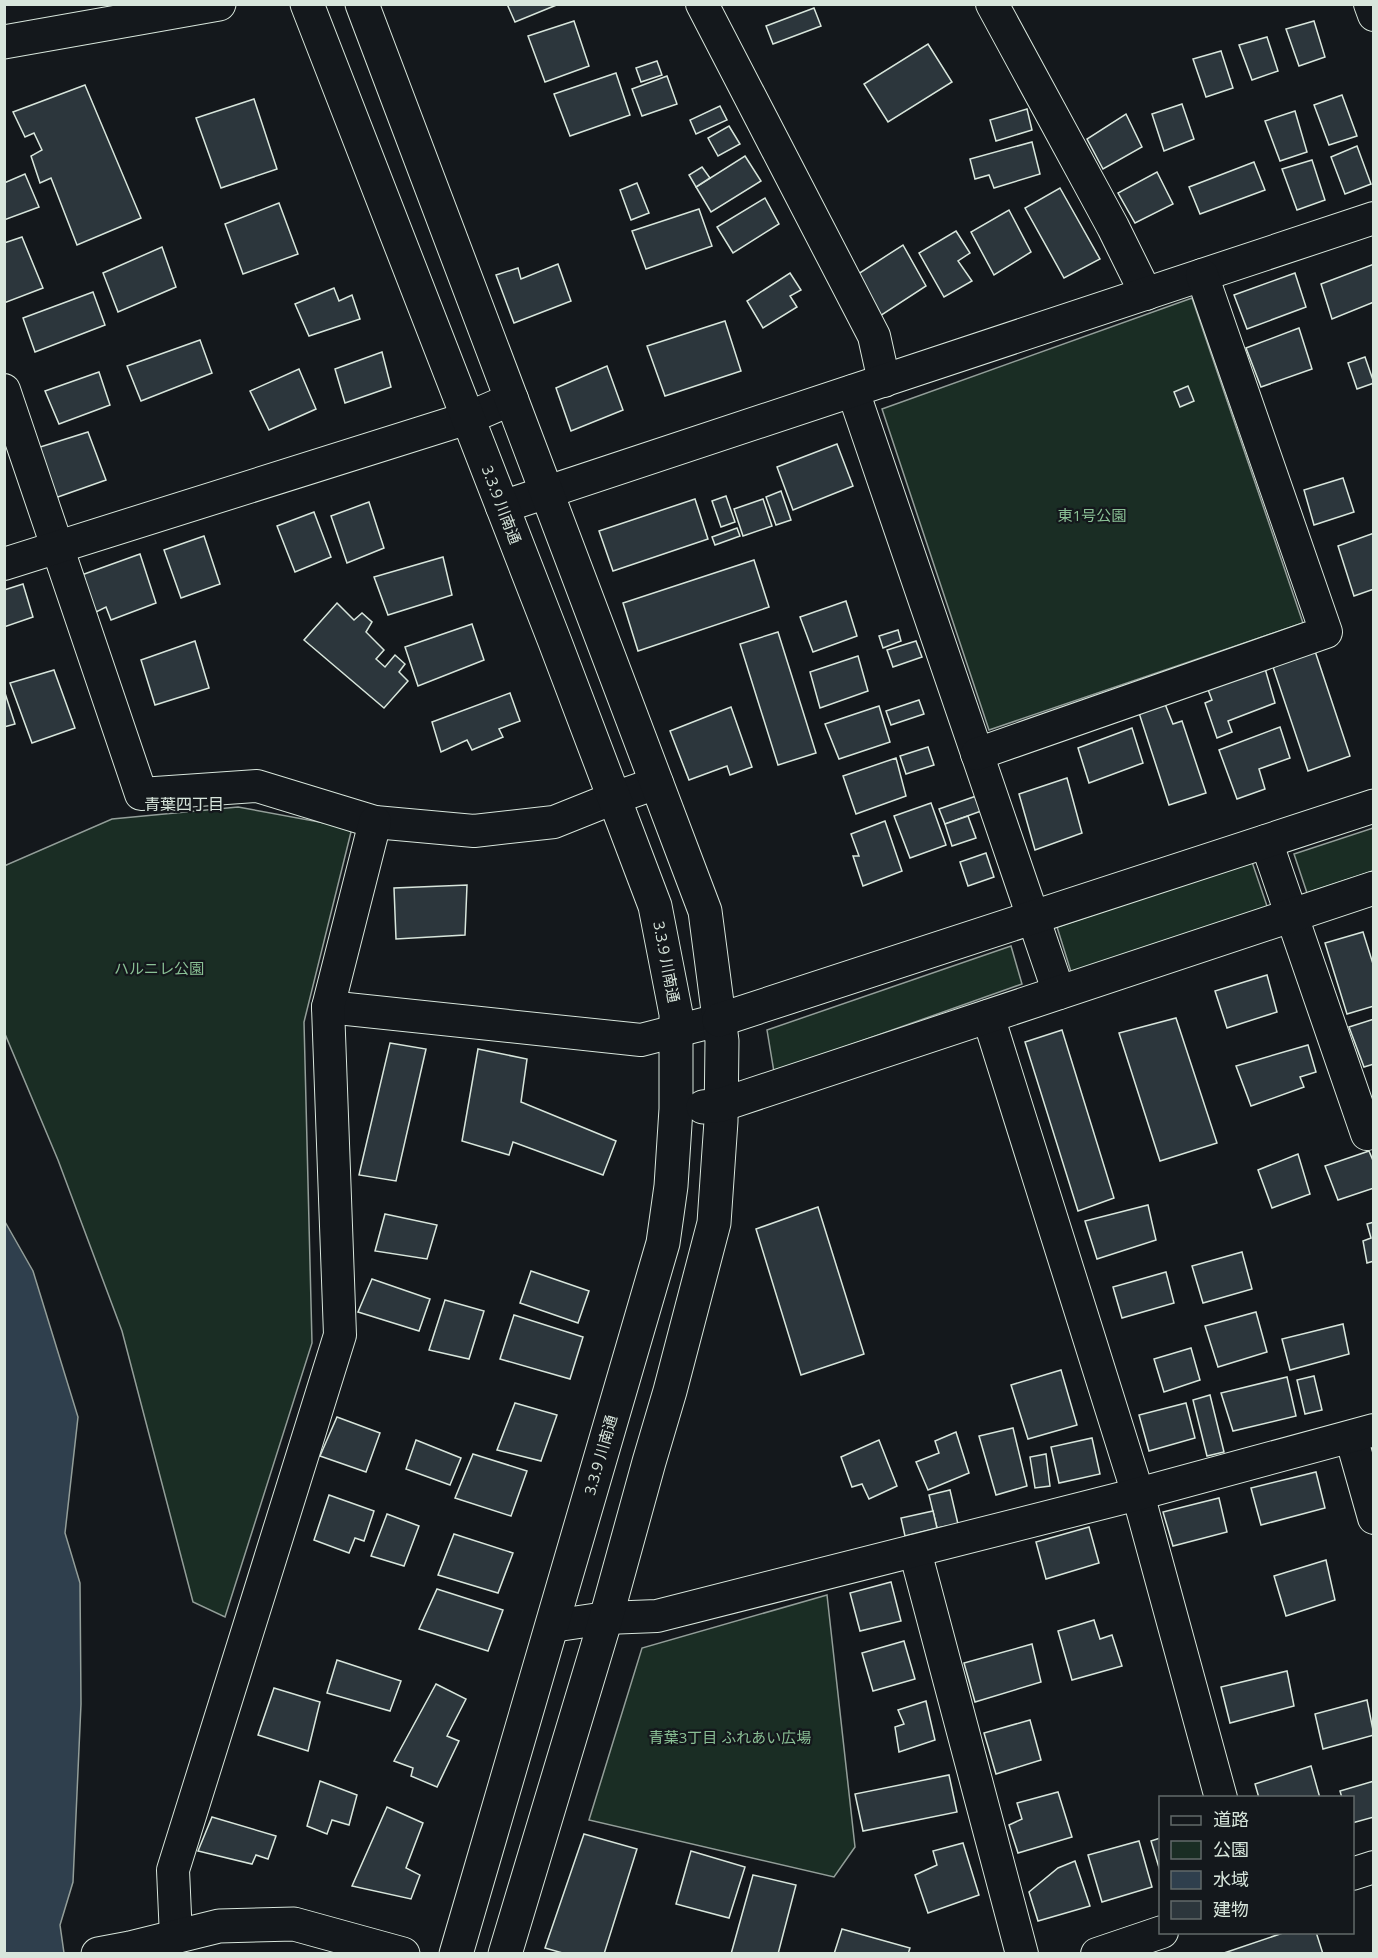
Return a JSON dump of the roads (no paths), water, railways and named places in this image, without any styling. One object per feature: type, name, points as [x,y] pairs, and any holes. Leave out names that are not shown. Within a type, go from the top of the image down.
[{"type":"street","points":[[4,42],[219,4]]},
{"type":"street","name":"3.3.9 川南通","points":[[307,4],[655,906],[676,1014],[676,1109],[671,1186],[663,1243],[456,1953]]},
{"type":"street","points":[[362,4],[705,911],[722,1041],[721,1105],[714,1223],[670,1391],[606,1618],[505,1953]]},
{"type":"street","points":[[702,4],[874,336],[884,381]]},
{"type":"street","points":[[992,4],[1113,227],[1146,294]]},
{"type":"street","points":[[1370,4],[1374,15]]},
{"type":"street","points":[[502,507],[1374,218]]},
{"type":"street","points":[[977,754],[1326,632],[1202,275]]},
{"type":"street","points":[[4,390],[141,794],[257,786],[375,822],[474,831],[554,822],[657,783]]},
{"type":"street","points":[[853,391],[1059,993]]},
{"type":"street","points":[[4,564],[468,418],[512,399]]},
{"type":"street","points":[[327,1007],[641,1040],[719,1020],[1374,806]]},
{"type":"street","points":[[176,1937],[173,1870],[340,1335],[327,1007],[375,822]]},
{"type":"street","points":[[1266,841],[1367,1134],[1374,1132]]},
{"type":"street","points":[[676,1109],[721,1105],[1374,888]]},
{"type":"street","points":[[987,1016],[1138,1494],[1221,1796]]},
{"type":"street","points":[[552,1626],[606,1618],[657,1616],[1138,1494],[1362,1434],[1374,1518]]},
{"type":"street","points":[[915,1551],[1022,1953]]},
{"type":"street","points":[[1354,1874],[1374,1868]]},
{"type":"street","points":[[98,1953],[130,1948],[219,1926],[294,1924],[403,1953]]},
{"type":"street","points":[[1097,1953],[1159,1933]]},
{"type":"water","points":[[4,1220],[33,1271],[78,1417],[65,1533],[80,1583],[81,1704],[73,1882],[60,1925],[64,1953],[5,1953]]},
{"type":"district","name":"青葉四丁目","points":[[184,804]]},
{"type":"park label","name":"東1号公園","points":[[1092,516]]},
{"type":"park label","name":"ハルニレ公園","points":[[159,969]]},
{"type":"park label","name":"青葉3丁目 ふれあい広場","points":[[730,1738]]}]
